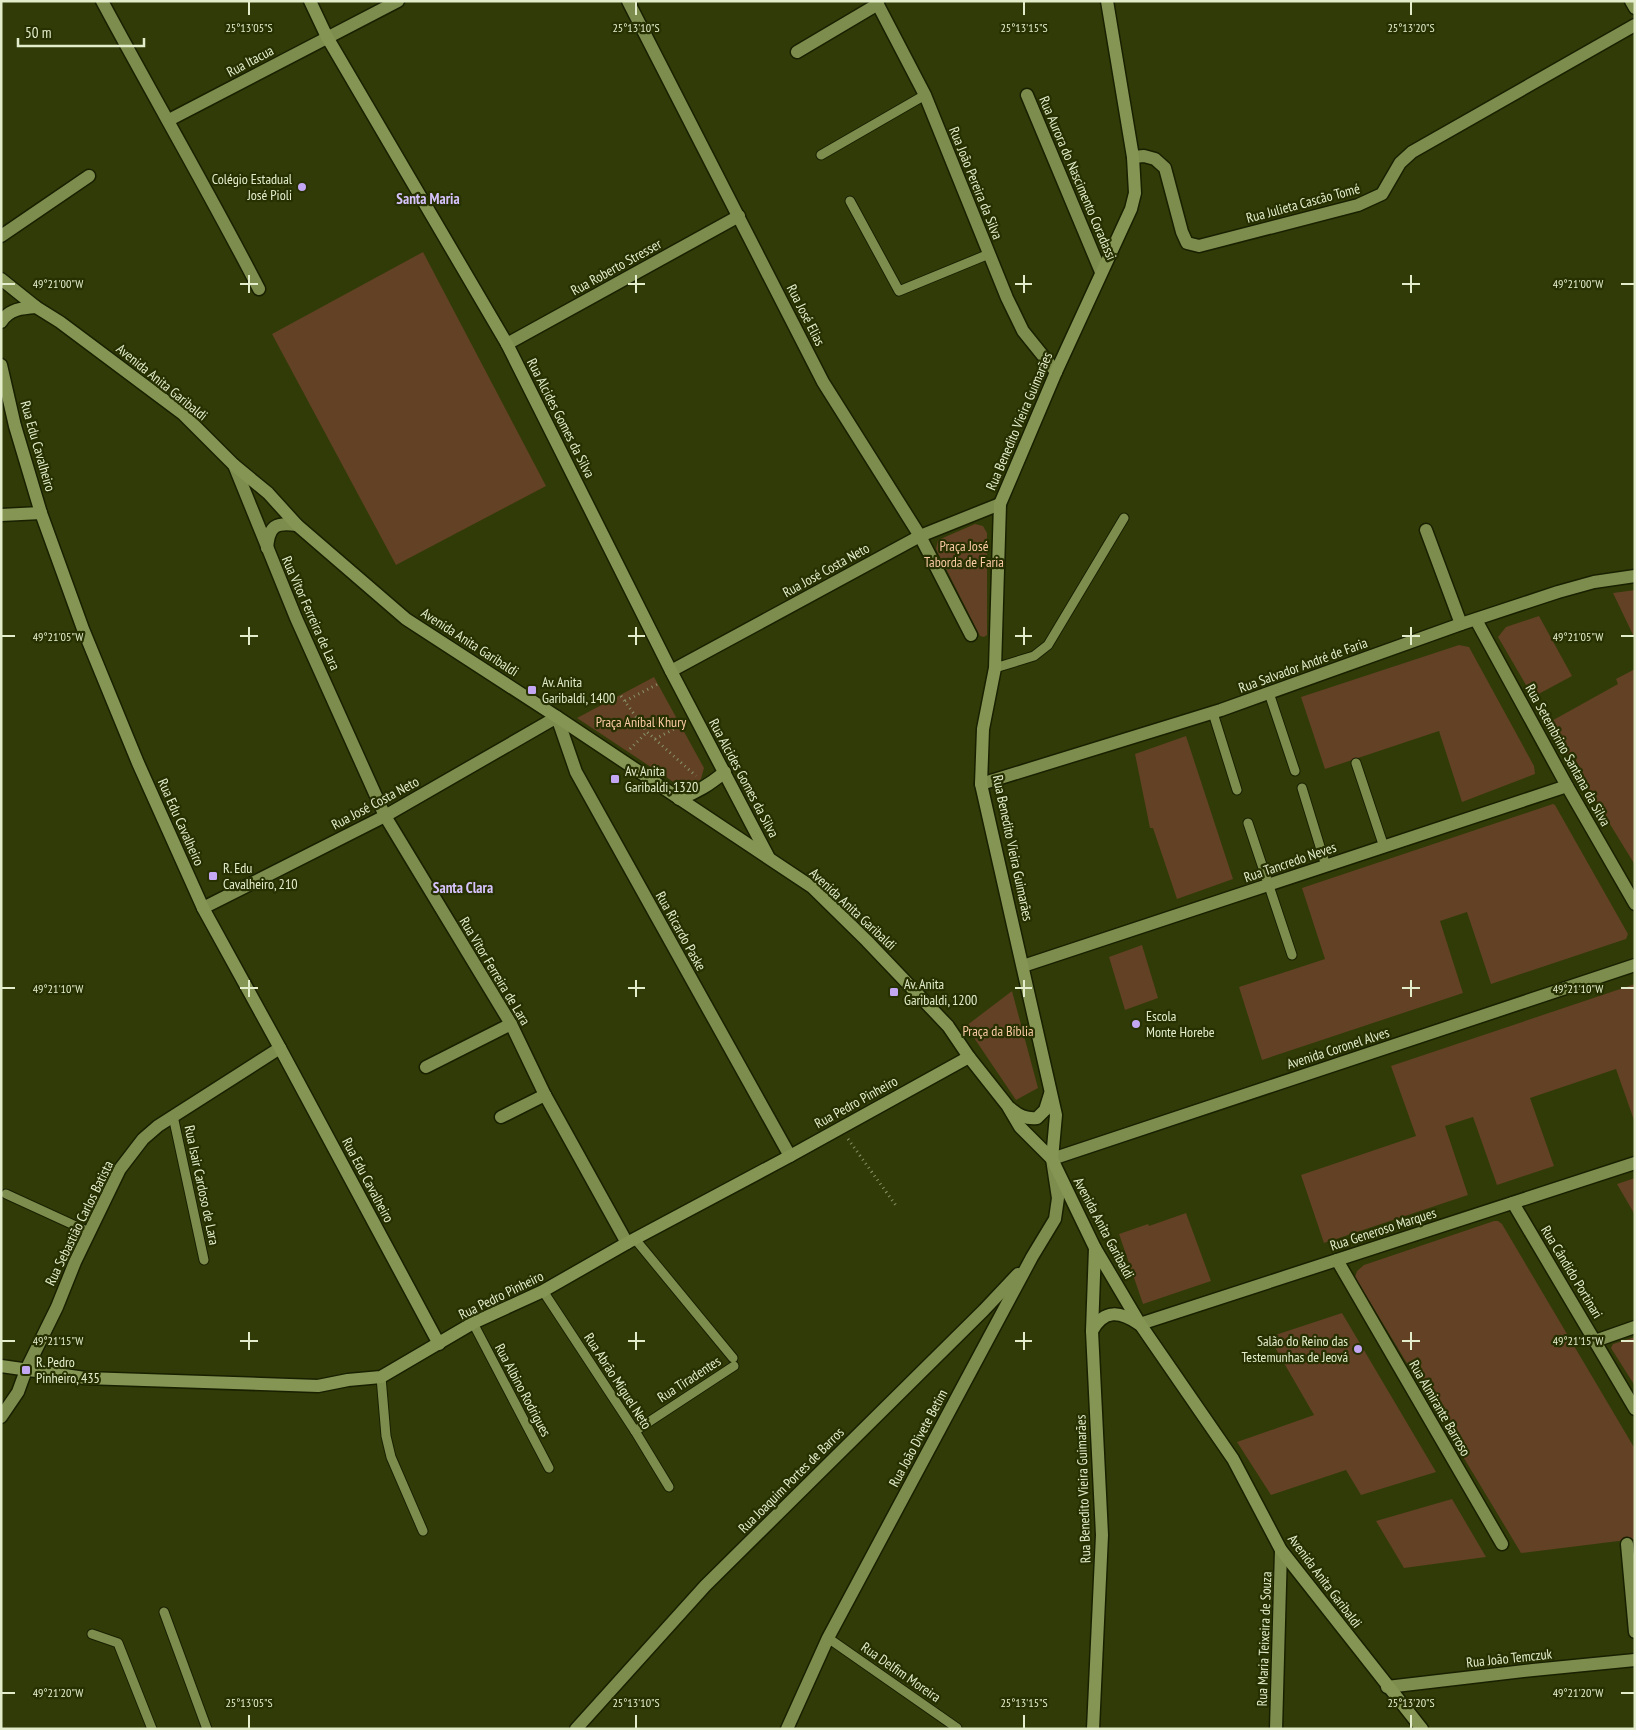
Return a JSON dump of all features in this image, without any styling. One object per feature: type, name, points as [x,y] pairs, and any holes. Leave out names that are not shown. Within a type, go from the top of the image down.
[{"type":"street","points":[[102,1],[221,215],[259,289]]},
{"type":"street","name":"Rua Alcides Gomes da Silva","points":[[310,1],[327,37],[507,344],[671,671],[768,857]]},
{"type":"street","name":"Rua Itacua","points":[[169,120],[398,1]]},
{"type":"street","name":"Rua José Elias","points":[[628,1],[822,382],[920,536],[971,635]]},
{"type":"street","name":"Rua Benedito Vieira Guimarães","points":[[1052,1159],[1056,1115],[981,784],[982,729],[995,668],[1000,504],[1056,372],[1131,209],[1134,193],[1133,157],[1107,1]]},
{"type":"street","points":[[1631,1],[1635,8]]},
{"type":"street","points":[[797,52],[877,3]]},
{"type":"street","name":"Rua João Pereira da Silva","points":[[877,3],[924,96],[1007,298],[1023,331],[1056,372]]},
{"type":"street","name":"Rua Julieta Cascão Tomé","points":[[1133,157],[1144,156],[1155,159],[1165,168],[1182,232],[1187,243],[1199,246],[1358,205],[1382,194],[1400,163],[1412,152],[1635,25]]},
{"type":"street","name":"Rua Aurora do Nascimento Coradassi","points":[[1027,95],[1101,272]]},
{"type":"street","points":[[1,236],[90,176]]},
{"type":"street","name":"Rua Roberto Stresser","points":[[507,344],[739,216]]},
{"type":"street","name":"Avenida Anita Garibaldi","points":[[1,279],[183,414],[234,465],[268,494],[297,525],[406,619],[812,887],[867,941],[948,1026],[969,1057],[1007,1105],[1020,1127],[1052,1159],[1095,1248],[1140,1324],[1233,1459],[1281,1550],[1387,1687],[1422,1729]]},
{"type":"street","points":[[1,322],[16,309],[36,306]]},
{"type":"street","name":"Rua Edu Cavalheiro","points":[[1,365],[15,426],[41,513],[86,638],[138,763],[203,908],[438,1344]]},
{"type":"street","name":"Rua Vitor Ferreira de Lara","points":[[234,465],[266,548],[385,816],[511,1024],[544,1095],[631,1241]]},
{"type":"street","name":"Rua José Costa Neto","points":[[671,671],[920,536],[1000,504]]},
{"type":"street","points":[[1,515],[41,513]]},
{"type":"street","points":[[266,548],[269,535],[276,526],[280,524],[297,525]]},
{"type":"street","points":[[1426,530],[1461,624]]},
{"type":"street","name":"Rua Salvador André de Faria","points":[[981,784],[1213,713],[1461,624],[1558,592],[1594,582],[1635,576]]},
{"type":"street","name":"Rua Setembrino Santana da Silva","points":[[1476,620],[1567,786],[1635,904]]},
{"type":"street","name":"Rua José Costa Neto","points":[[203,908],[385,816],[556,717]]},
{"type":"street","name":"Rua Ricardo Paske","points":[[556,717],[576,772],[790,1156]]},
{"type":"street","points":[[680,799],[695,794],[725,772]]},
{"type":"street","name":"Rua Tancredo Neves","points":[[1023,966],[1567,786]]},
{"type":"street","name":"Avenida Coronel Alves","points":[[1052,1159],[1635,965]]},
{"type":"street","points":[[426,1067],[511,1024]]},
{"type":"street","name":"Rua Sebastião Carlos Batista","points":[[1,1417],[18,1392],[26,1370],[57,1307],[75,1262],[120,1169],[143,1139],[173,1116],[280,1048]]},
{"type":"street","name":"Rua Pedro Pinheiro","points":[[1,1366],[85,1378],[318,1386],[348,1380],[381,1377],[473,1323],[543,1291],[969,1057]]},
{"type":"street","points":[[1007,1105],[1016,1113],[1027,1118],[1038,1118],[1047,1106],[1051,1090]]},
{"type":"street","points":[[501,1117],[544,1095]]},
{"type":"street","name":"Rua João Divete Betim","points":[[787,1729],[828,1638],[1032,1257],[1055,1219],[1058,1198],[1052,1159]]},
{"type":"street","name":"Rua Generoso Marques","points":[[1140,1324],[1635,1163]]},
{"type":"street","name":"Rua Cândido Portinari","points":[[1513,1203],[1635,1409]]},
{"type":"street","name":"Rua Benedito Vieira Guimarães","points":[[1093,1729],[1102,1535],[1092,1331],[1095,1248]]},
{"type":"street","name":"Rua Joaquim Portes de Barros","points":[[576,1729],[705,1586],[984,1310],[1032,1257]]},
{"type":"street","name":"Rua Almirante Barroso","points":[[1337,1260],[1502,1544]]},
{"type":"street","points":[[1092,1331],[1102,1317],[1112,1314],[1120,1314],[1140,1324]]},
{"type":"street","points":[[1595,1341],[1635,1327]]},
{"type":"street","points":[[1627,1544],[1635,1632]]},
{"type":"street","name":"Rua Maria Teixeira de Souza","points":[[1276,1729],[1281,1550]]},
{"type":"street","name":"Rua João Temczuk","points":[[1387,1687],[1635,1660]]},
{"type":"lane","points":[[820,155],[924,96]]},
{"type":"lane","points":[[850,201],[900,291],[989,254]]},
{"type":"lane","points":[[995,668],[1034,656],[1048,645],[1124,518]]},
{"type":"lane","points":[[1269,693],[1295,771]]},
{"type":"lane","points":[[1213,713],[1237,790]]},
{"type":"lane","points":[[1356,763],[1384,847]]},
{"type":"lane","points":[[1302,788],[1326,866]]},
{"type":"lane","points":[[1248,823],[1292,955]]},
{"type":"lane","name":"Rua Isair Cardoso de Lara","points":[[173,1116],[204,1260]]},
{"type":"lane","points":[[6,1194],[89,1232]]},
{"type":"lane","name":"Rua Tiradentes","points":[[631,1241],[733,1362],[635,1431]]},
{"type":"lane","name":"Rua Abrão Miguel Neto","points":[[543,1291],[635,1431],[669,1487]]},
{"type":"lane","name":"Rua Albino Rodrigues","points":[[473,1323],[549,1468]]},
{"type":"lane","points":[[381,1377],[386,1436],[391,1457],[423,1531]]},
{"type":"lane","points":[[164,1612],[207,1729]]},
{"type":"lane","points":[[92,1634],[118,1643],[152,1729]]},
{"type":"lane","name":"Rua Delfim Moreira","points":[[828,1638],[958,1728]]},
{"type":"path","points":[[937,568],[998,555]]},
{"type":"path","points":[[625,701],[658,684]]},
{"type":"path","points":[[621,696],[647,732],[708,786]]},
{"type":"path","points":[[655,739],[678,727]]},
{"type":"path","points":[[639,738],[647,732]]},
{"type":"path","points":[[839,1128],[897,1207]]},
{"type":"green space","points":[[423,252],[546,486],[396,565],[272,334]]},
{"type":"green space","name":"Praça José Taborda de Faria","points":[[975,524],[983,526],[987,533],[987,635],[984,637],[980,636],[936,549],[938,540]]},
{"type":"green space","points":[[1635,590],[1635,639],[1613,593]]},
{"type":"green space","points":[[1539,616],[1572,676],[1533,697],[1498,637],[1506,627]]},
{"type":"green space","points":[[1459,645],[1469,647],[1534,766],[1535,774],[1462,802],[1439,731],[1325,769],[1301,697]]},
{"type":"green space","points":[[1635,669],[1635,865],[1548,723],[1618,684],[1616,679]]},
{"type":"green space","name":"Praça Aníbal Khury","points":[[654,677],[704,768],[701,779],[684,789],[577,718]]},
{"type":"green space","points":[[1186,736],[1233,879],[1177,899],[1153,828],[1150,828],[1135,754]]},
{"type":"green space","points":[[1553,804],[1628,934],[1626,939],[1491,984],[1467,912],[1440,921],[1463,993],[1262,1060],[1239,987],[1325,959],[1302,888]]},
{"type":"green space","points":[[1142,945],[1158,998],[1125,1010],[1109,957]]},
{"type":"green space","points":[[1635,984],[1635,1123],[1616,1069],[1530,1098],[1554,1166],[1497,1185],[1473,1117],[1445,1126],[1468,1195],[1324,1243],[1301,1175],[1416,1136],[1391,1066]]},
{"type":"green space","name":"Praça da Bíblia","points":[[1012,991],[1038,1088],[1016,1100],[966,1026]]},
{"type":"green space","points":[[1635,1178],[1635,1215],[1617,1184]]},
{"type":"green space","points":[[1186,1213],[1211,1281],[1143,1304],[1119,1234]]},
{"type":"green space","points":[[1494,1221],[1502,1224],[1635,1449],[1635,1539],[1521,1553],[1355,1277],[1357,1271],[1364,1265]]},
{"type":"green space","points":[[1342,1313],[1436,1472],[1361,1495],[1346,1470],[1271,1495],[1237,1442],[1314,1415],[1269,1337]]},
{"type":"green space","points":[[1635,1337],[1635,1386],[1611,1348],[1613,1344]]},
{"type":"green space","points":[[1452,1499],[1486,1557],[1404,1568],[1376,1521]]},
{"type":"place","name":"Colégio Estadual José Pioli","points":[[302,187]]},
{"type":"place","name":"Av. Anita Garibaldi, 1400","points":[[532,690]]},
{"type":"place","name":"Av. Anita Garibaldi, 1320","points":[[615,779]]},
{"type":"place","name":"R. Edu Cavalheiro, 210","points":[[213,876]]},
{"type":"place","name":"Av. Anita Garibaldi, 1200","points":[[894,992]]},
{"type":"place","name":"Escola Monte Horebe","points":[[1136,1024]]},
{"type":"place","name":"Salão do Reino das Testemunhas de Jeová","points":[[1358,1349]]},
{"type":"place","name":"R. Pedro Pinheiro, 435","points":[[26,1370]]},
{"type":"district","name":"Santa Maria","points":[[428,198]]},
{"type":"district","name":"Santa Clara","points":[[463,887]]}]
